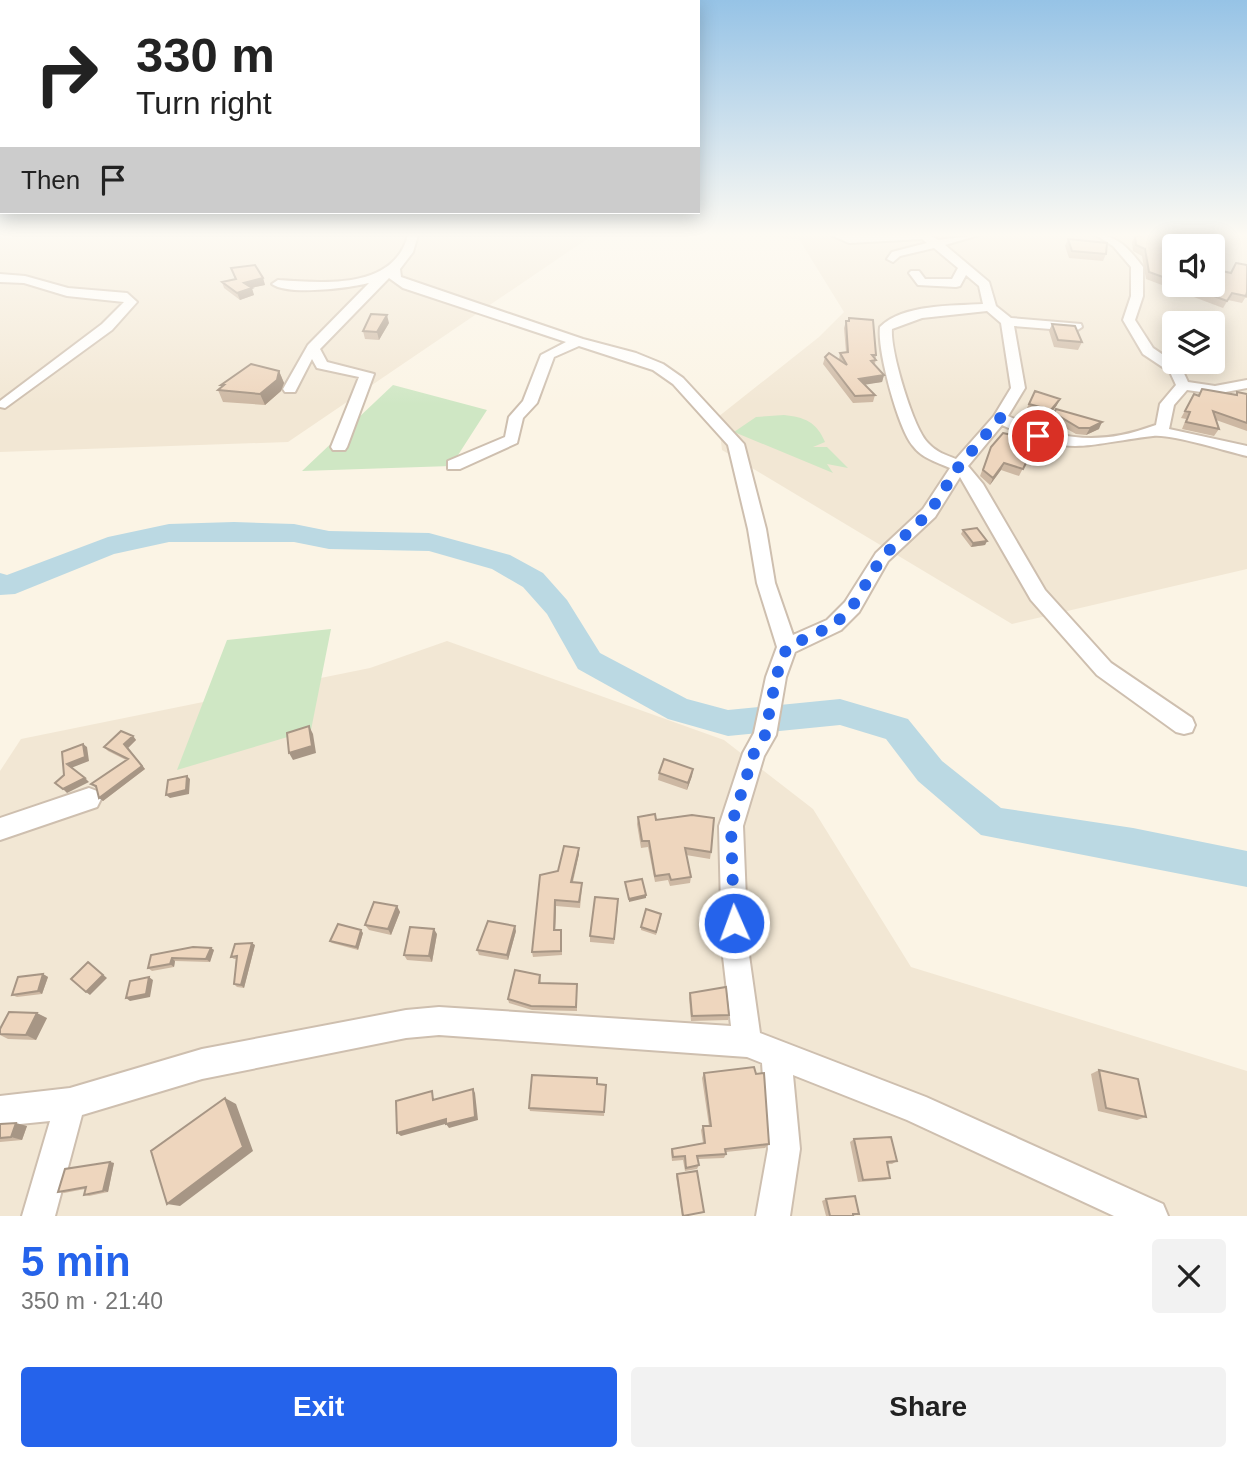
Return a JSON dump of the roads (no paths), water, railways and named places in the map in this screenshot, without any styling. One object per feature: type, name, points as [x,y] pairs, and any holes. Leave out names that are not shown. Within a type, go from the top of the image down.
[{"type":"street","points":[[5,404],[107,327],[131,302],[127,297],[66,292]]},
{"type":"street","points":[[290,389],[313,348],[346,317],[367,292]]},
{"type":"street","points":[[427,292],[658,367],[678,381],[732,438],[757,529],[766,583],[787,647],[776,677],[765,735],[754,753],[731,826],[735,948],[784,1149],[774,1216]]},
{"type":"street","points":[[987,292],[990,307],[1007,322],[1076,327]]},
{"type":"street","points":[[1137,292],[1129,320],[1148,351],[1175,370],[1183,385]]},
{"type":"street","points":[[990,307],[932,313],[894,321],[886,327],[885,337],[898,394],[918,443],[930,454],[959,466],[975,484],[1038,595],[1104,669],[1184,725]]},
{"type":"street","points":[[787,647],[834,625],[852,607],[882,557],[929,513],[959,466],[1000,418],[1018,388],[1007,322]]},
{"type":"street","points":[[454,465],[512,440],[516,417],[530,404],[548,355],[578,342]]},
{"type":"street","points":[[313,348],[322,365],[367,374],[339,447]]},
{"type":"street","points":[[1183,385],[1221,390],[1247,384]]},
{"type":"street","points":[[1000,418],[1038,436],[1071,444],[1155,431],[1163,427],[1167,404],[1183,385]]},
{"type":"street","points":[[1155,431],[1247,451]]},
{"type":"street","points":[[0,829],[89,799]]},
{"type":"street","points":[[0,1111],[70,1103],[202,1064],[406,1024],[439,1021],[761,1047],[915,1108],[1151,1216]]},
{"type":"street","points":[[38,1216],[70,1103]]},
{"type":"waterway","points":[[0,583],[5,587],[108,546],[169,533],[294,533],[329,540],[429,542],[501,562],[533,580],[557,607],[589,661],[679,710],[728,723],[840,712],[897,729],[930,771],[993,823],[1133,845],[1247,869]]}]
